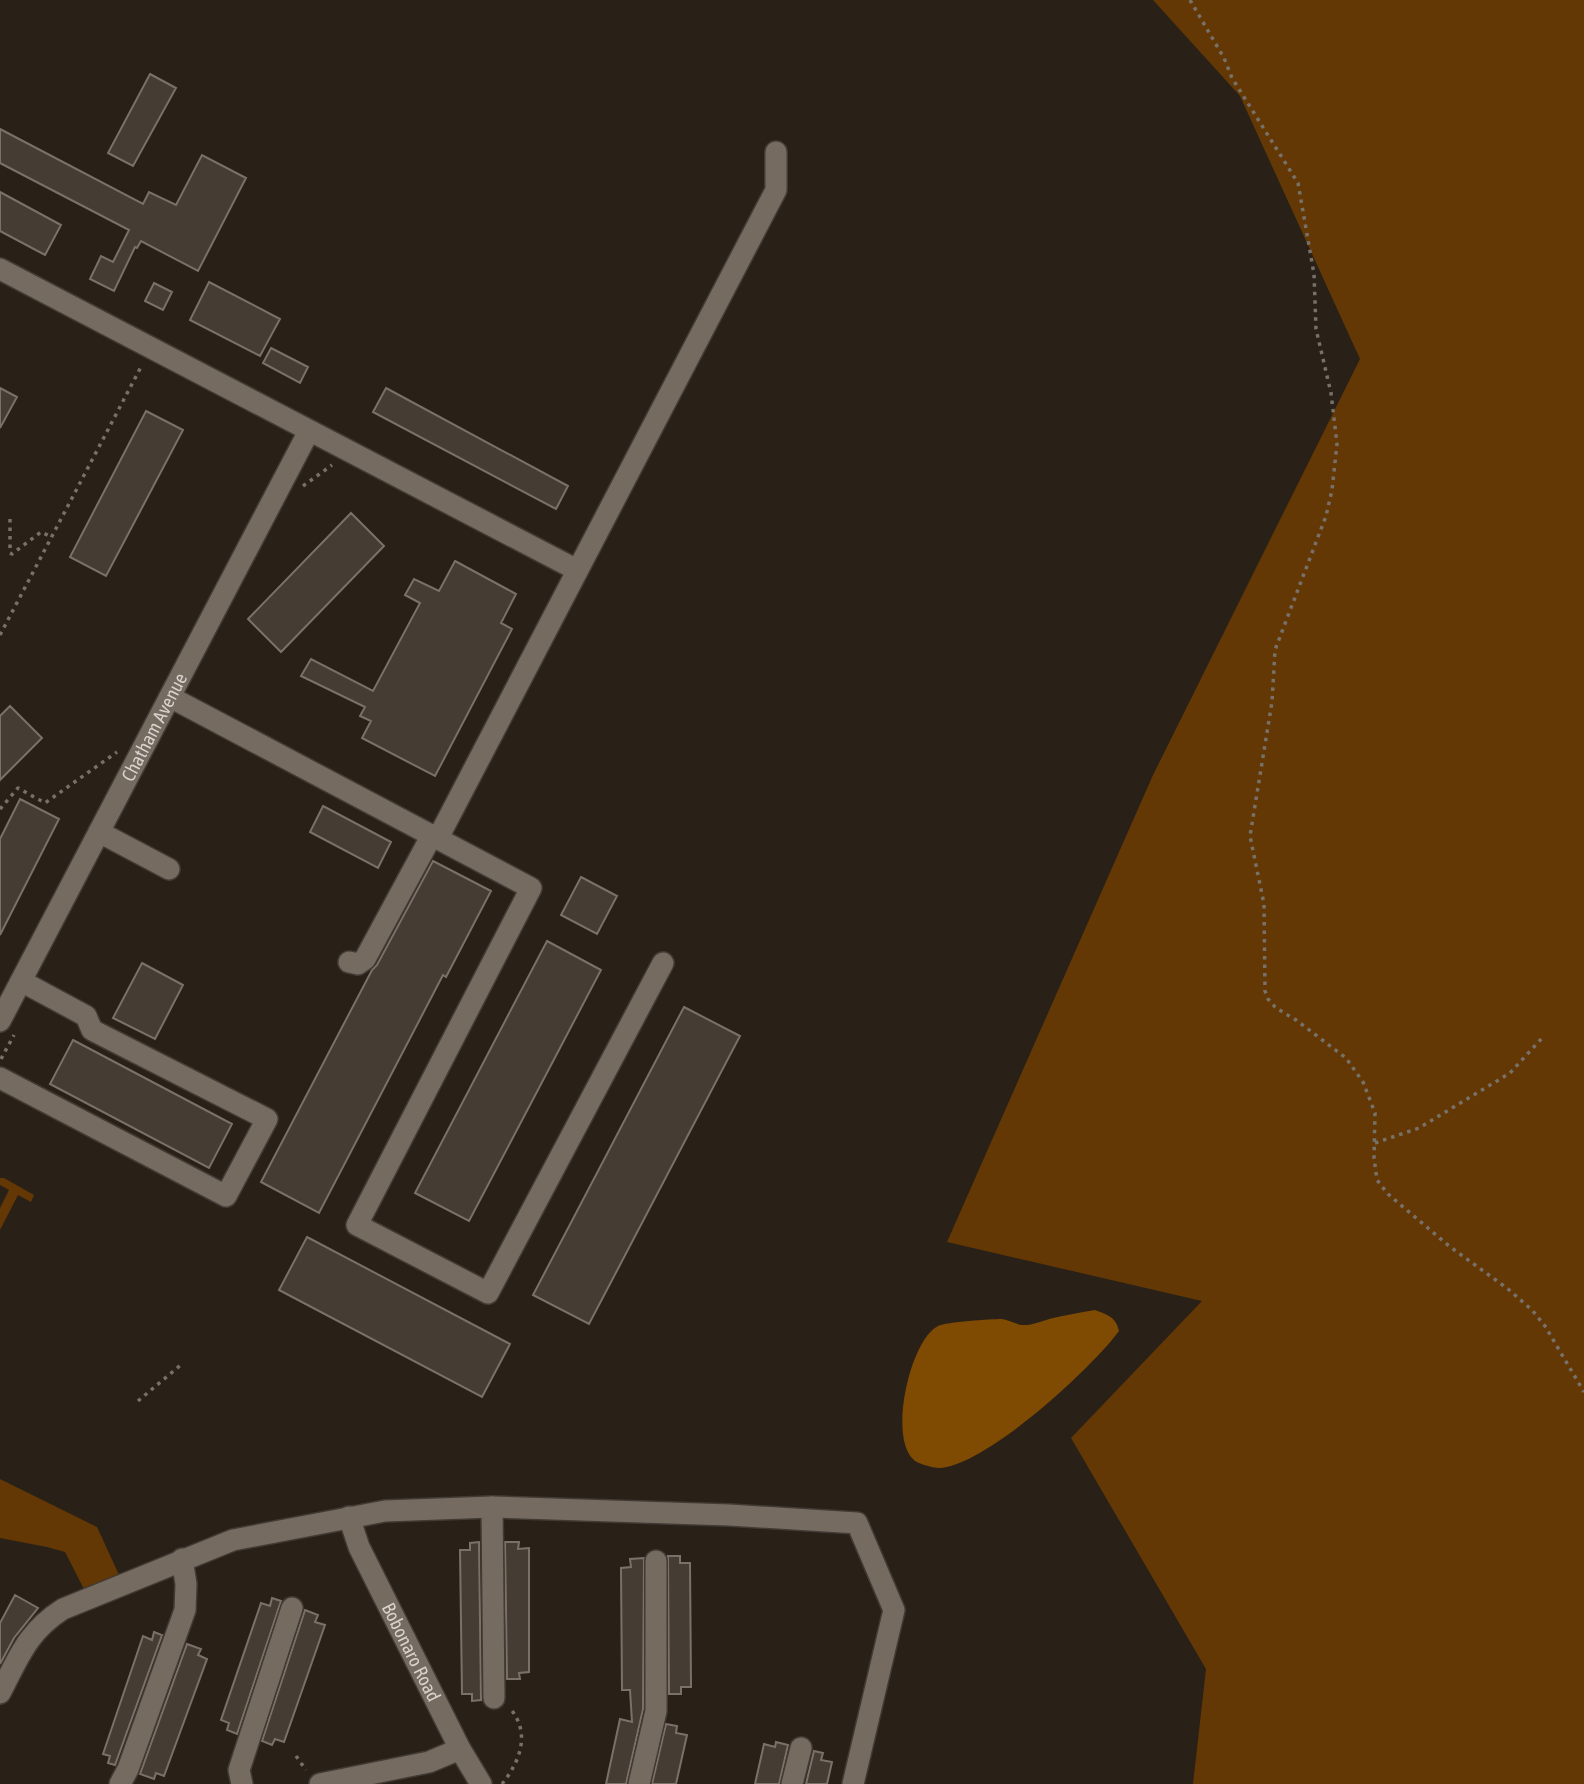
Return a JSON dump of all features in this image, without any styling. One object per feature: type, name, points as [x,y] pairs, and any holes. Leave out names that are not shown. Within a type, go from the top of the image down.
[{"type":"lane","points":[[349,962],[358,964],[365,959],[435,836],[577,570],[776,190],[776,152]]},
{"type":"lane","points":[[0,269],[151,348],[305,440],[577,570]]},
{"type":"lane","name":"Chatham Avenue","points":[[10,1023],[21,981],[305,440]]},
{"type":"lane","points":[[170,697],[531,888],[357,1225],[488,1293],[663,962]]},
{"type":"lane","points":[[99,832],[169,869]]},
{"type":"lane","points":[[0,1078],[226,1196],[267,1119],[92,1030],[86,1016],[21,981]]},
{"type":"lane","points":[[492,1507],[494,1698]]},
{"type":"lane","points":[[0,1693],[25,1644],[51,1616],[182,1559],[233,1540],[385,1511],[492,1507],[729,1515],[857,1523],[894,1610],[853,1784]]},
{"type":"lane","name":"Bobonaro Road","points":[[349,1517],[359,1547],[460,1749],[481,1784]]},
{"type":"lane","points":[[120,1784],[128,1769],[185,1610],[186,1584],[182,1559]]},
{"type":"lane","points":[[639,1784],[656,1711],[656,1562]]},
{"type":"lane","points":[[242,1784],[239,1770],[292,1608]]},
{"type":"lane","points":[[792,1784],[801,1748]]},
{"type":"lane","points":[[320,1784],[429,1762],[460,1749]]},
{"type":"path","points":[[1190,0],[1224,58],[1232,78],[1298,183],[1314,274],[1316,329],[1331,393],[1337,444],[1332,491],[1326,516],[1275,650],[1272,702],[1250,836],[1264,904],[1263,982],[1271,1004],[1346,1058],[1363,1082],[1375,1113],[1374,1158],[1377,1180],[1388,1194],[1449,1246],[1532,1310],[1545,1326],[1584,1392]]},
{"type":"path","points":[[0,635],[151,348]]},
{"type":"path","points":[[302,487],[333,465],[305,440]]},
{"type":"path","points":[[10,519],[12,554],[41,532],[52,537]]},
{"type":"path","points":[[0,809],[18,788],[45,803],[117,752]]},
{"type":"path","points":[[0,1060],[10,1023]]},
{"type":"path","points":[[1375,1143],[1419,1128],[1510,1073],[1543,1037]]},
{"type":"path","points":[[138,1401],[183,1363]]},
{"type":"shaded area","points":[[1153,0],[1584,0],[1584,1784],[1193,1784],[1206,1669],[1071,1438],[1202,1301],[947,1242],[1153,775],[1360,359],[1240,96]]},
{"type":"shaded area","points":[[0,1178],[34,1195],[31,1202],[18,1195],[0,1230],[0,1208],[9,1190],[0,1185]]},
{"type":"shaded area","points":[[1095,1310],[1114,1320],[1119,1331],[1063,1390],[1009,1434],[959,1463],[939,1468],[919,1463],[909,1454],[902,1417],[905,1394],[918,1351],[927,1335],[938,1326],[1002,1319],[1026,1325]]},
{"type":"shaded area","points":[[0,1479],[97,1527],[120,1577],[85,1591],[65,1552],[0,1538]]},
{"type":"building","points":[[150,74],[176,88],[133,166],[108,153]]},
{"type":"building","points":[[0,129],[143,204],[149,192],[176,205],[202,155],[246,178],[198,271],[141,241],[137,248],[135,247],[114,291],[90,279],[101,256],[113,262],[129,230],[0,163]]},
{"type":"building","points":[[0,192],[61,225],[45,255],[0,231]]},
{"type":"building","points":[[209,282],[280,319],[260,356],[190,320]]},
{"type":"building","points":[[154,283],[172,292],[163,310],[145,301]]},
{"type":"building","points":[[271,348],[308,367],[300,383],[263,363]]},
{"type":"building","points":[[0,388],[17,397],[0,428]]},
{"type":"building","points":[[386,388],[568,486],[556,509],[373,412]]},
{"type":"building","points":[[146,411],[183,430],[106,576],[70,557]]},
{"type":"building","points":[[351,513],[384,546],[281,652],[248,619]]},
{"type":"building","points":[[455,561],[516,594],[501,623],[512,629],[435,776],[362,738],[371,721],[360,716],[365,707],[301,676],[311,659],[373,691],[420,603],[405,595],[414,579],[439,591]]},
{"type":"building","points":[[10,706],[42,738],[0,780],[0,716]]},
{"type":"building","points":[[20,799],[59,819],[0,935],[0,839]]},
{"type":"building","points":[[323,806],[391,842],[378,868],[310,832]]},
{"type":"building","points":[[433,861],[491,891],[446,977],[443,975],[319,1213],[261,1182],[372,970]]},
{"type":"building","points":[[581,877],[617,896],[597,934],[561,915]]},
{"type":"building","points":[[547,941],[601,970],[469,1221],[415,1193]]},
{"type":"building","points":[[142,963],[183,985],[155,1039],[113,1018]]},
{"type":"building","points":[[684,1007],[740,1036],[589,1324],[533,1295]]},
{"type":"building","points":[[73,1040],[232,1124],[209,1168],[50,1084]]},
{"type":"building","points":[[307,1237],[510,1344],[482,1397],[279,1290]]},
{"type":"building","points":[[479,1542],[481,1700],[472,1701],[472,1694],[462,1694],[460,1550],[470,1550],[470,1543]]},
{"type":"building","points":[[505,1542],[519,1542],[518,1549],[529,1548],[529,1672],[519,1673],[520,1679],[507,1679]]},
{"type":"building","points":[[668,1556],[680,1556],[680,1563],[690,1563],[691,1687],[681,1687],[681,1694],[669,1694]]},
{"type":"building","points":[[644,1558],[643,1709],[626,1784],[606,1784],[620,1719],[632,1722],[630,1690],[622,1690],[621,1568],[631,1567],[630,1559]]},
{"type":"building","points":[[15,1595],[38,1608],[14,1638],[0,1664],[0,1623]]},
{"type":"building","points":[[272,1598],[281,1601],[237,1734],[227,1730],[229,1723],[221,1720],[261,1603],[270,1606]]},
{"type":"building","points":[[305,1610],[318,1615],[315,1622],[325,1625],[284,1742],[275,1739],[272,1745],[262,1741]]},
{"type":"building","points":[[154,1632],[162,1635],[115,1765],[108,1763],[110,1756],[103,1754],[143,1636],[152,1640]]},
{"type":"building","points":[[187,1644],[201,1649],[198,1655],[207,1659],[164,1776],[156,1773],[154,1779],[140,1774]]},
{"type":"building","points":[[666,1724],[677,1726],[676,1733],[687,1735],[676,1784],[652,1784]]},
{"type":"building","points":[[776,1742],[788,1745],[779,1784],[755,1784],[764,1744],[775,1747]]},
{"type":"building","points":[[814,1751],[823,1753],[821,1760],[832,1762],[827,1784],[806,1784]]}]
